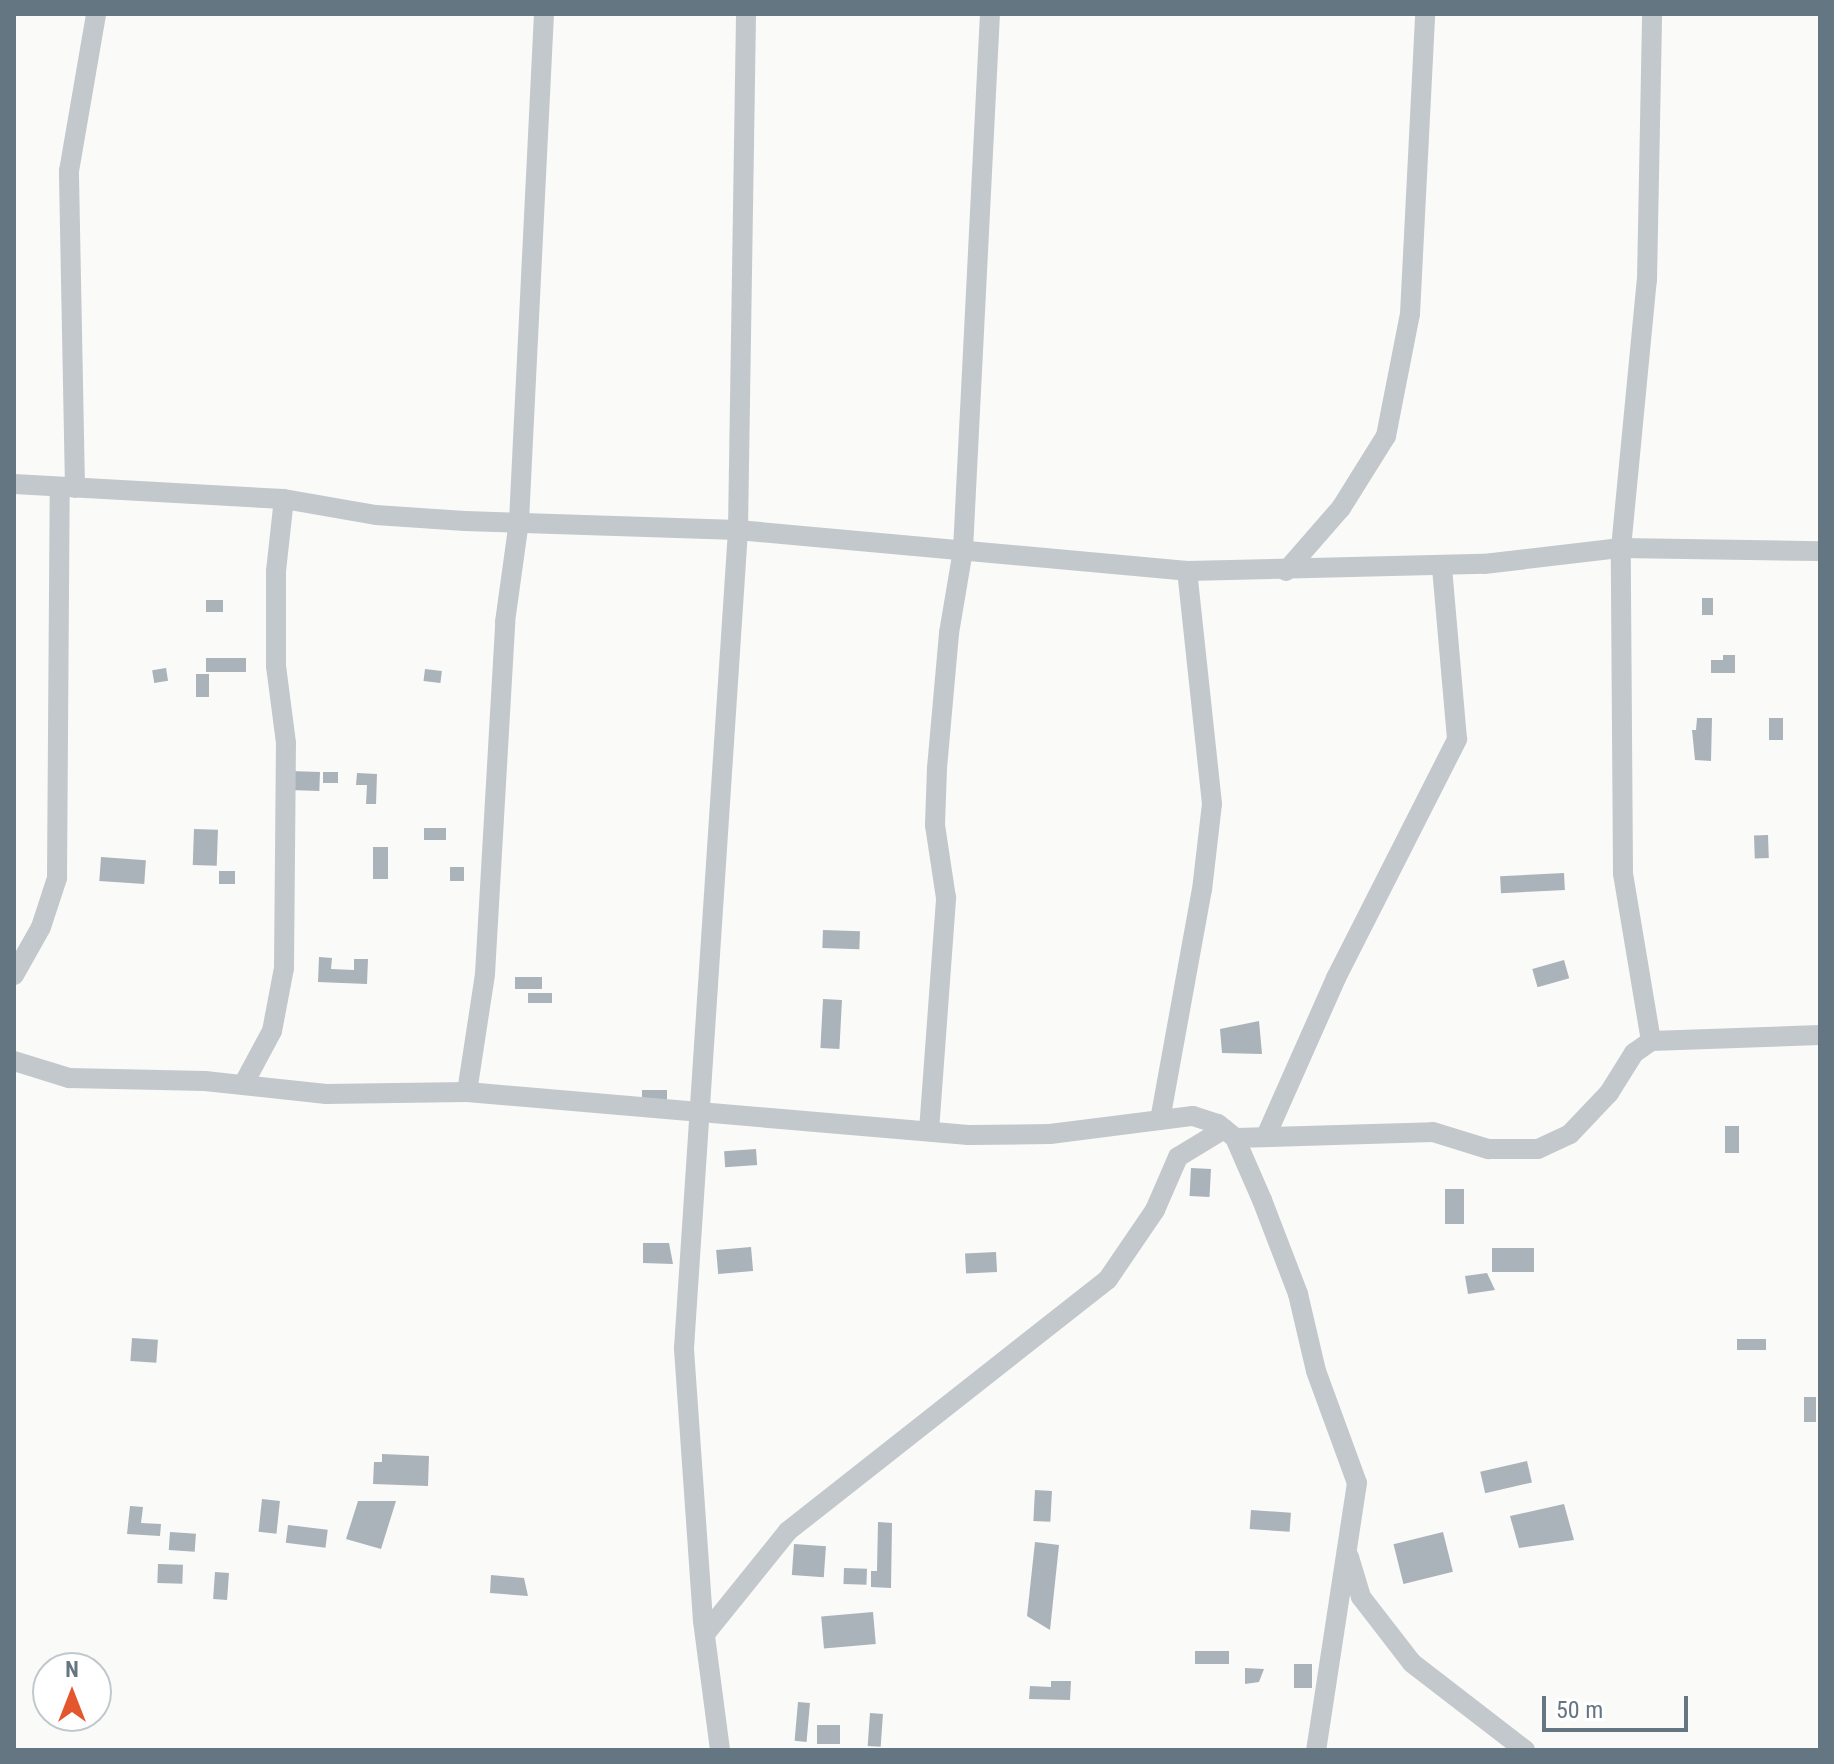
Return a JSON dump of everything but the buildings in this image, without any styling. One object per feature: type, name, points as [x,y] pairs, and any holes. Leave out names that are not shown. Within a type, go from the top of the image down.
[{"type":"street","points":[[14,975],[41,927],[57,878],[68,488],[69,171],[96,14]]},
{"type":"street","points":[[467,1092],[485,974],[505,622],[519,521],[544,14]]},
{"type":"street","points":[[720,1750],[705,1634],[684,1348],[697,1109],[738,530],[746,14]]},
{"type":"street","points":[[929,1131],[946,898],[935,825],[937,768],[949,633],[963,550],[990,14]]},
{"type":"street","points":[[1286,571],[1341,508],[1386,436],[1410,314],[1425,14]]},
{"type":"street","points":[[1651,1041],[1623,874],[1621,548],[1647,280],[1652,14]]},
{"type":"street","points":[[14,484],[284,499],[376,515],[738,530],[1187,571],[1442,566],[1621,548],[1820,551]]},
{"type":"street","points":[[243,1085],[272,1031],[284,968],[286,743],[276,618],[284,499]]},
{"type":"street","points":[[1266,1136],[1336,978],[1457,739],[1442,566]]},
{"type":"street","points":[[1160,1120],[1202,890],[1212,804],[1187,571]]},
{"type":"street","points":[[14,1061],[69,1078],[243,1085],[326,1094],[467,1092],[1012,1137],[1193,1116],[1230,1134],[1433,1132],[1488,1149],[1538,1149],[1570,1134],[1609,1093],[1634,1053],[1651,1041],[1820,1035]]},
{"type":"street","points":[[705,1634],[788,1531],[1108,1279],[1155,1210],[1178,1157],[1230,1134]]},
{"type":"street","points":[[1230,1134],[1298,1294],[1316,1371],[1353,1460],[1357,1483],[1316,1750]]},
{"type":"street","points":[[1348,1533],[1349,1567],[1378,1621],[1412,1663],[1525,1750]]}]
